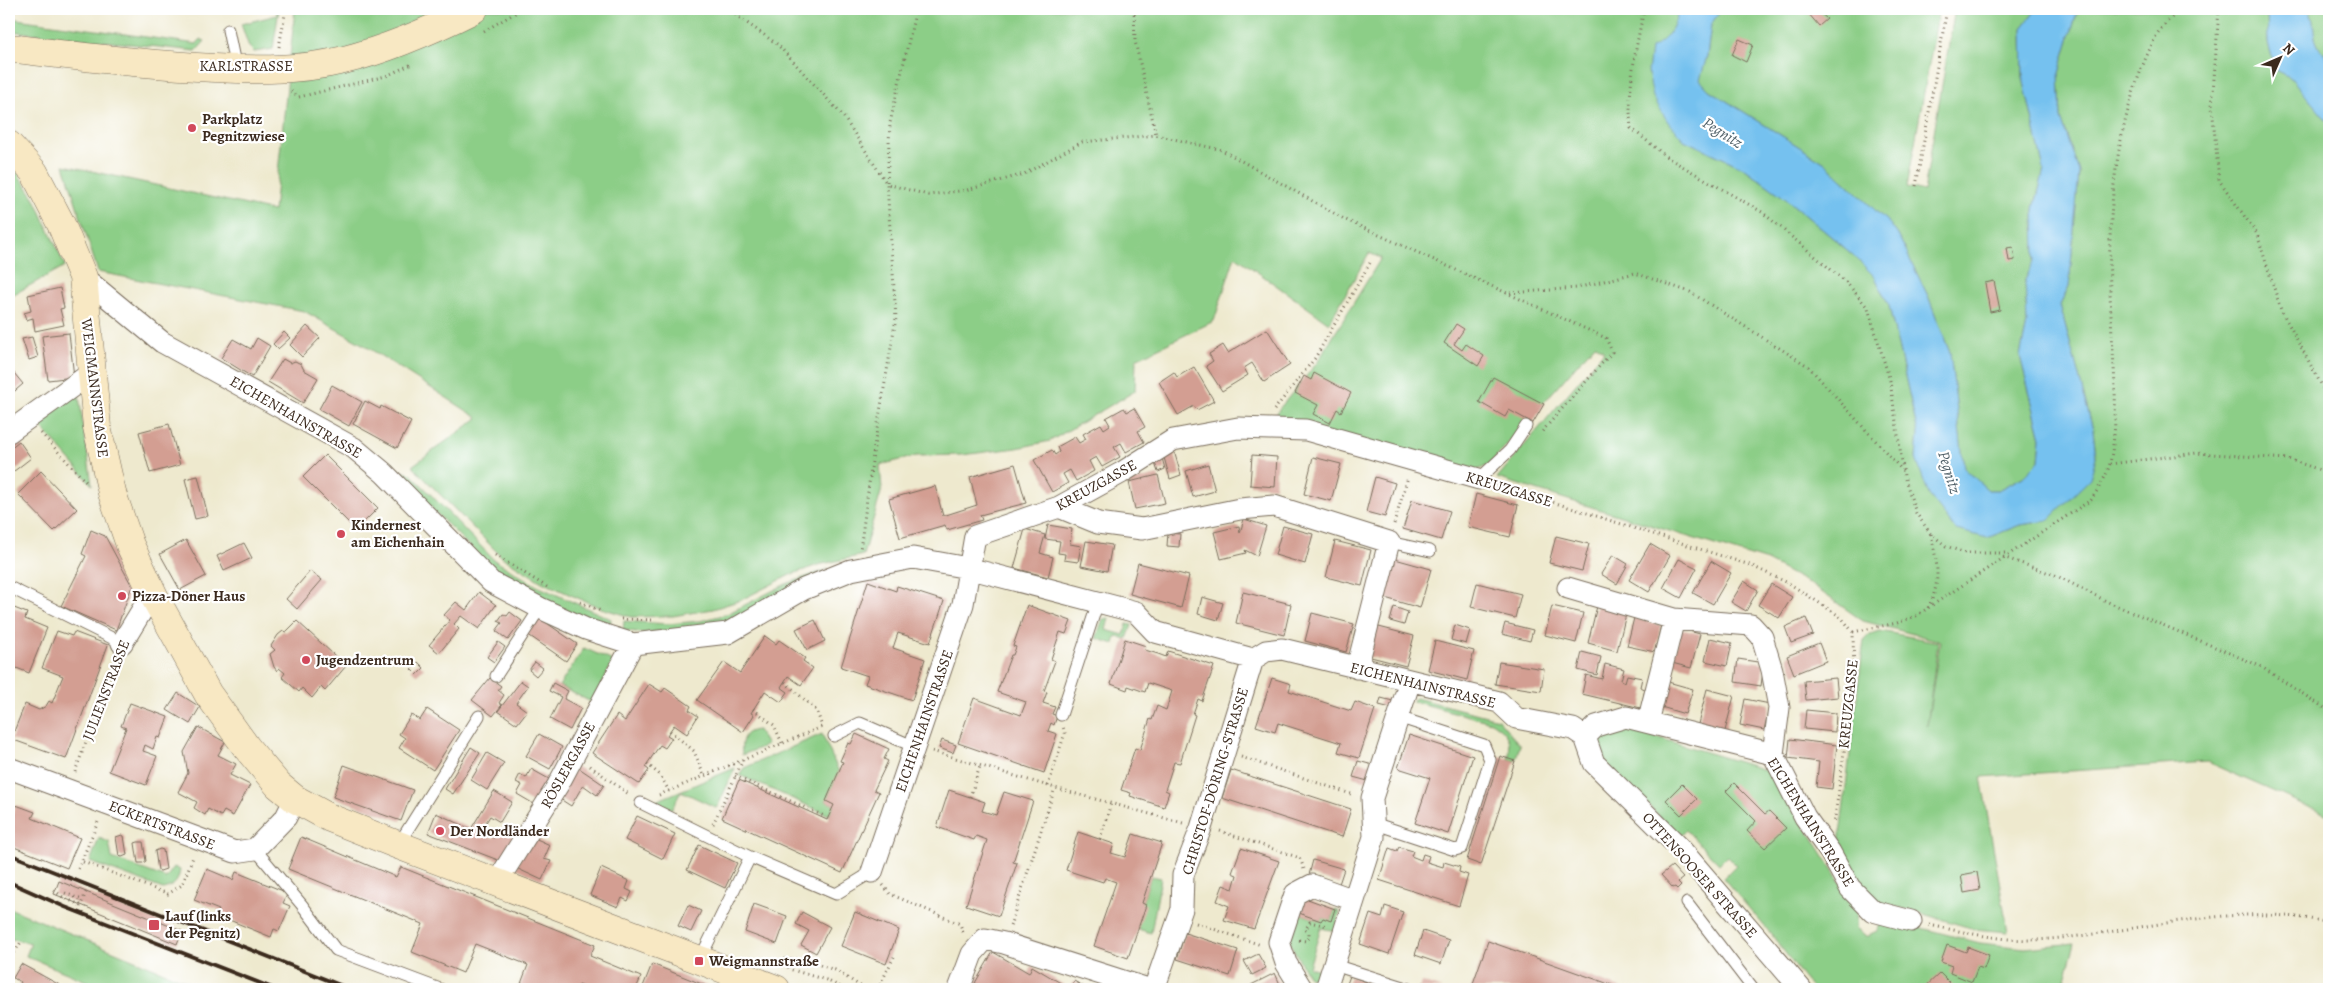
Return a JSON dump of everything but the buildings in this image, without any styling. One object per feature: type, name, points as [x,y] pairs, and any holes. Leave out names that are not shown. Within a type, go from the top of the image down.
[{"type":"street","name":"KARLSTRASSE","points":[[9,48],[124,63],[236,69],[281,69],[342,61],[384,49],[440,26],[474,9]]},
{"type":"street","name":"WEIGMANNSTRASSE","points":[[9,145],[34,172],[62,224],[82,277],[97,428],[112,493],[130,545],[154,596],[208,694],[272,778],[295,799],[330,818],[398,846],[776,989]]},
{"type":"street","name":"EICHENHAINSTRASSE","points":[[82,277],[162,342],[354,448],[384,473],[491,582],[540,608],[586,629],[633,644],[728,633],[758,618],[804,589],[858,569],[913,558],[968,568],[1136,612],[1155,632],[1253,659],[1266,651],[1282,649],[1499,702],[1516,718],[1573,729],[1585,737],[1596,726],[1626,717],[1773,754],[1805,817],[1830,852],[1850,888],[1873,911],[1911,921]]},
{"type":"street","points":[[9,432],[91,373]]},
{"type":"street","name":"KREUZGASSE","points":[[968,568],[975,536],[1059,506],[1121,473],[1173,440],[1238,428],[1306,430],[1488,482]]},
{"type":"street","points":[[1059,506],[1098,523],[1142,529],[1240,509],[1274,506],[1389,542],[1357,668]]},
{"type":"street","name":"EICHENHAINSTRASSE","points":[[872,872],[920,748],[963,604],[968,568]]},
{"type":"street","points":[[1568,588],[1674,619],[1751,625],[1762,637],[1772,670],[1779,708],[1773,754]]},
{"type":"street","name":"JULIENSTRASSE","points":[[122,643],[144,607],[154,596]]},
{"type":"street","points":[[1648,722],[1674,619]]},
{"type":"street","name":"RÖSLERGASSE","points":[[497,882],[574,755],[633,644]]},
{"type":"street","name":"CHRISTOF-DÖRING-STRASSE","points":[[1154,989],[1182,909],[1184,875],[1253,659]]},
{"type":"street","points":[[1326,989],[1374,837],[1372,801],[1410,681]]},
{"type":"street","name":"OTTENSOOSER STRASSE","points":[[1585,737],[1594,763],[1679,847],[1801,989]]},
{"type":"street","name":"ECKERTSTRASSE","points":[[9,768],[235,852],[254,849]]},
{"type":"street","points":[[254,849],[286,817],[295,799]]},
{"type":"street","points":[[1302,989],[1286,963],[1279,942],[1295,894],[1312,885],[1354,900]]},
{"type":"street","points":[[959,989],[972,954],[985,939],[1004,943],[1148,989]]},
{"type":"lane","points":[[228,30],[236,69]]},
{"type":"lane","points":[[1488,482],[1526,426]]},
{"type":"lane","points":[[1389,542],[1430,551]]},
{"type":"lane","points":[[9,587],[122,643]]},
{"type":"lane","points":[[1060,715],[1098,602]]},
{"type":"lane","points":[[496,676],[540,608]]},
{"type":"lane","points":[[398,846],[479,716]]},
{"type":"lane","points":[[1373,823],[1455,850],[1462,848],[1490,760],[1484,745],[1398,717]]},
{"type":"lane","points":[[834,736],[860,723],[920,748]]},
{"type":"lane","points":[[641,803],[750,857],[836,894],[872,872]]},
{"type":"lane","points":[[254,849],[302,905],[336,950],[440,989]]},
{"type":"lane","points":[[699,961],[750,857]]},
{"type":"lane","points":[[1687,903],[1753,989]]},
{"type":"lane","points":[[1334,965],[1410,989]]},
{"type":"path","points":[[281,69],[279,46],[286,9]]},
{"type":"path","points":[[727,9],[777,44],[843,116],[887,184],[928,195],[968,190],[1024,174],[1082,142],[1156,135],[1222,150],[1346,220],[1606,338],[1612,352],[1538,436]]},
{"type":"path","points":[[858,569],[874,447],[896,318],[887,184],[890,123],[916,9]]},
{"type":"path","points":[[1134,9],[1135,41],[1156,135]]},
{"type":"path","points":[[1644,9],[1629,107],[1631,128],[1668,158],[1762,212],[1848,283],[1868,308],[1890,381],[1903,471],[1916,514],[1930,533],[1946,546],[1965,553],[2008,553]]},
{"type":"path","points":[[1916,186],[1946,9]]},
{"type":"path","points":[[1853,632],[1897,624],[1916,616],[2008,553],[2091,500],[2110,464],[2115,416],[2109,286],[2112,213],[2118,156],[2130,104],[2156,36],[2180,9]]},
{"type":"path","points":[[2219,9],[2212,106],[2219,180],[2257,234],[2281,310],[2329,399]]},
{"type":"path","points":[[1260,429],[1315,358],[1370,263]]},
{"type":"path","points":[[1510,294],[1578,288],[1635,273],[1690,292],[1808,366],[1903,471]]},
{"type":"path","points":[[28,418],[87,483]]},
{"type":"path","points":[[2110,464],[2197,453],[2288,459],[2329,473]]},
{"type":"path","points":[[1488,482],[1503,478]]},
{"type":"path","points":[[1389,542],[1408,479]]},
{"type":"path","name":"KREUZGASSE","points":[[1488,482],[1750,564],[1790,584],[1842,617],[1853,632],[1854,681],[1830,852]]},
{"type":"path","points":[[1927,608],[1935,593],[1938,566],[1930,533]]},
{"type":"path","points":[[490,550],[496,557],[555,592]]},
{"type":"path","points":[[2002,557],[2055,574],[2108,602],[2260,666],[2329,711]]},
{"type":"path","points":[[573,600],[609,615]]},
{"type":"path","points":[[618,618],[661,620]]},
{"type":"path","name":"JULIENSTRASSE","points":[[69,789],[122,643]]},
{"type":"path","points":[[784,682],[817,711],[822,727]]},
{"type":"path","points":[[753,709],[774,725],[782,743]]},
{"type":"path","points":[[1048,786],[1065,733],[1060,715]]},
{"type":"path","points":[[574,755],[641,803],[830,724]]},
{"type":"path","points":[[670,731],[694,751],[704,776]]},
{"type":"path","points":[[920,748],[1055,788],[1201,826],[1300,858],[1312,885]]},
{"type":"path","points":[[1224,751],[1372,801]]},
{"type":"path","points":[[708,836],[743,760]]},
{"type":"path","points":[[647,764],[660,775],[669,791]]},
{"type":"path","points":[[970,797],[980,766]]},
{"type":"path","points":[[735,776],[824,816]]},
{"type":"path","points":[[1004,943],[1055,788]]},
{"type":"path","points":[[78,869],[83,862],[106,803]]},
{"type":"path","points":[[1100,840],[1111,803]]},
{"type":"path","points":[[83,862],[168,894],[182,885],[200,840]]},
{"type":"path","points":[[872,872],[890,894],[960,924],[972,954]]},
{"type":"path","points":[[54,890],[64,898],[80,906],[87,890]]},
{"type":"path","points":[[65,893],[82,900]]},
{"type":"path","points":[[1911,921],[1981,937],[2015,940],[2049,940],[2251,914],[2304,917],[2329,923]]},
{"type":"path","points":[[1179,918],[1282,952]]},
{"type":"path","points":[[1305,930],[1310,922],[1312,922],[1344,931]]},
{"type":"path","points":[[9,962],[10,957],[21,942]]},
{"type":"path","points":[[878,989],[894,955]]},
{"type":"path","points":[[784,958],[789,969],[826,980],[845,989]]},
{"type":"path","points":[[763,961],[801,958],[835,970],[865,989]]},
{"type":"green space","points":[[276,9],[279,9],[273,49],[254,52],[249,47],[241,24],[277,15]]},
{"type":"green space","points":[[295,9],[1679,9],[1673,30],[1661,43],[1684,140],[1744,168],[1786,199],[1852,254],[1875,277],[1889,306],[1918,433],[1916,459],[1987,538],[2020,525],[2047,521],[2096,457],[2093,430],[2060,305],[2069,287],[2079,172],[2061,118],[2059,73],[2078,9],[2267,9],[2268,43],[2276,70],[2290,76],[2329,123],[2329,816],[2207,762],[1981,777],[2008,932],[1974,929],[1883,904],[1870,898],[1850,877],[1838,851],[1864,640],[1870,634],[1880,631],[1938,642],[1927,726],[1940,641],[1863,621],[1810,584],[1767,561],[1497,478],[1604,351],[1595,344],[1489,465],[1473,472],[1272,425],[1279,409],[1317,363],[1381,258],[1369,253],[1329,323],[1235,256],[1214,321],[1136,359],[1135,391],[1050,441],[1017,448],[962,455],[917,456],[880,465],[882,489],[863,555],[818,565],[790,575],[741,600],[713,609],[673,616],[631,617],[601,608],[542,582],[502,557],[412,466],[478,418],[364,345],[304,311],[98,272],[64,165],[274,211]]},
{"type":"green space","points":[[1722,9],[1939,9],[1907,187],[1924,191],[1955,9],[2037,9],[2022,28],[2023,78],[2044,170],[2034,209],[2035,260],[2025,280],[2027,323],[2020,356],[2041,438],[2039,461],[2023,477],[1998,490],[1988,490],[1964,469],[1950,353],[1928,296],[1898,235],[1890,224],[1825,163],[1709,90],[1699,80],[1707,56],[1711,24]]},
{"type":"green space","points":[[2309,9],[2329,9],[2329,60],[2322,52],[2316,40]]},
{"type":"green space","points":[[9,18],[197,44],[200,39],[205,41],[196,51],[9,31]]},
{"type":"green space","points":[[9,162],[34,197],[65,266],[9,297]]},
{"type":"green space","points":[[78,390],[92,485],[36,421]]},
{"type":"green space","points":[[391,468],[411,474],[494,560],[537,586],[611,619],[610,627],[594,623],[504,581]]},
{"type":"green space","points":[[828,569],[735,621],[710,627],[643,633],[623,630],[624,621],[668,624],[700,621],[727,614],[786,584]]},
{"type":"green space","points":[[1109,618],[1106,630],[1124,635],[1127,624],[1132,625],[1127,639],[1116,636],[1114,644],[1096,638],[1103,619]]},
{"type":"green space","points":[[584,648],[613,661],[593,703],[559,686]]},
{"type":"green space","points":[[1416,698],[1498,719],[1520,745],[1515,761],[1508,759],[1510,747],[1507,737],[1501,729],[1491,722],[1412,701]]},
{"type":"green space","points":[[1620,726],[1762,769],[1774,776],[1857,909],[1856,928],[1866,936],[1877,931],[1882,921],[1894,921],[1980,943],[2025,948],[2075,943],[2062,989],[1812,989],[1772,935],[1723,878],[1736,865],[1727,856],[1719,864],[1686,830],[1679,836],[1601,758],[1595,746],[1597,736]]},
{"type":"green space","points":[[758,730],[767,745],[742,755],[742,741],[749,732]]},
{"type":"green space","points":[[822,734],[839,772],[826,801],[834,805],[829,815],[739,775],[744,768]]},
{"type":"green space","points":[[735,768],[717,808],[681,791],[672,809],[656,801]]},
{"type":"green space","points":[[99,838],[109,842],[112,858],[166,878],[174,867],[180,870],[177,880],[173,885],[163,889],[90,862]]},
{"type":"green space","points":[[1151,876],[1161,878],[1151,933],[1138,929],[1142,903]]},
{"type":"green space","points":[[9,908],[205,989],[105,989],[26,956],[31,943],[12,939],[9,943]]},
{"type":"green space","points":[[1335,909],[1340,912],[1335,931],[1321,928],[1309,967],[1323,971],[1320,976],[1311,978],[1308,976],[1289,941],[1299,913],[1321,921],[1323,918],[1331,920]]},
{"type":"water","name":"Pegnitz","points":[[1679,9],[1722,9],[1711,24],[1707,56],[1700,80],[1709,90],[1825,163],[1890,224],[1898,235],[1928,296],[1950,353],[1964,468],[1988,490],[1998,490],[2023,477],[2039,461],[2041,438],[2020,356],[2027,323],[2025,280],[2035,260],[2034,209],[2044,170],[2023,78],[2022,28],[2037,9],[2078,9],[2059,73],[2061,118],[2079,172],[2069,287],[2060,305],[2093,430],[2096,457],[2090,479],[2047,521],[2020,525],[1987,538],[1956,530],[1929,495],[1916,459],[1918,433],[1889,306],[1875,277],[1852,254],[1786,199],[1744,168],[1684,140],[1668,122],[1653,97],[1648,72],[1651,48],[1662,41],[1670,32]]},
{"type":"water","points":[[2267,9],[2309,9],[2316,40],[2322,52],[2329,60],[2329,123],[2290,77],[2276,70],[2268,43]]},
{"type":"railway","points":[[9,854],[350,989]]},
{"type":"railway","points":[[9,882],[65,907],[275,989]]},
{"type":"place","name":"Parkplatz Pegnitzwiese","points":[[192,128]]},
{"type":"place","name":"Kindernest am Eichenhain","points":[[341,534]]},
{"type":"place","name":"Pizza-Döner Haus","points":[[122,596]]},
{"type":"place","name":"Jugendzentrum","points":[[306,660]]},
{"type":"place","name":"Der Nordländer","points":[[440,831]]},
{"type":"place","name":"Lauf (links der Pegnitz)","points":[[154,925]]},
{"type":"place","name":"Weigmannstraße","points":[[699,961]]}]
